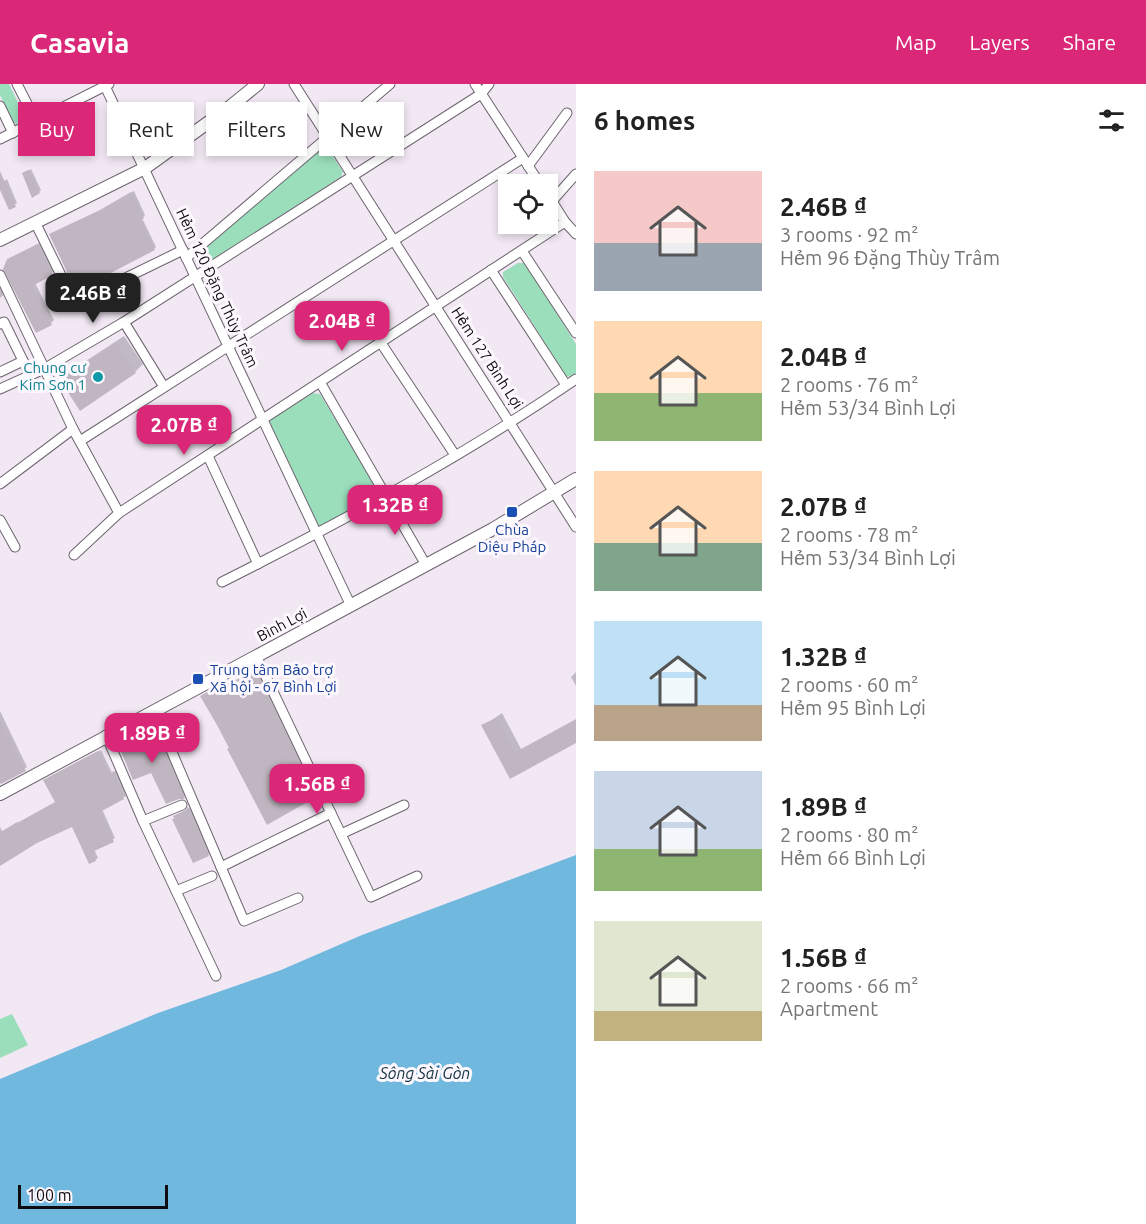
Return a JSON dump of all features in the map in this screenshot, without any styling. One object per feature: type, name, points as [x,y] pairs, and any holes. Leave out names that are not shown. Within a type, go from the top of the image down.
[{"type":"street","points":[[17,84],[26,102]]},
{"type":"street","points":[[0,240],[145,168],[258,84]]},
{"type":"street","name":"Hẻm 127 Bình Lợi","points":[[294,84],[319,123]]},
{"type":"street","points":[[369,102],[390,84]]},
{"type":"street","points":[[475,84],[534,174]]},
{"type":"street","points":[[0,389],[44,369],[124,322],[481,94],[489,84]]},
{"type":"street","points":[[73,102],[106,85]]},
{"type":"street","name":"Hẻm 120 Đặng Thùy Trâm","points":[[106,85],[351,606]]},
{"type":"street","points":[[0,106],[13,133]]},
{"type":"street","points":[[80,441],[394,241],[526,162],[567,113]]},
{"type":"street","points":[[0,139],[18,130]]},
{"type":"street","points":[[105,288],[184,254],[319,144]]},
{"type":"street","name":"Hẻm 127 Bình Lợi","points":[[340,156],[576,527]]},
{"type":"street","points":[[558,191],[576,174]]},
{"type":"street","points":[[558,211],[576,234]]},
{"type":"street","points":[[34,222],[76,306]]},
{"type":"street","points":[[74,555],[119,513],[565,222]]},
{"type":"street","points":[[522,250],[576,333]]},
{"type":"street","points":[[491,270],[566,385]]},
{"type":"street","points":[[0,275],[73,429],[119,513]]},
{"type":"street","points":[[0,324],[4,322],[30,375]]},
{"type":"street","points":[[124,322],[164,387]]},
{"type":"street","points":[[381,343],[455,455]]},
{"type":"street","points":[[0,372],[23,361]]},
{"type":"street","points":[[222,582],[317,534],[511,423],[576,379]]},
{"type":"street","points":[[320,382],[387,494],[426,565]]},
{"type":"street","points":[[0,484],[73,429]]},
{"type":"street","points":[[208,456],[258,564]]},
{"type":"street","name":"Bình Lợi","points":[[0,794],[426,565],[576,479]]},
{"type":"street","points":[[0,520],[15,547]]},
{"type":"street","points":[[256,657],[371,897],[417,876]]},
{"type":"street","points":[[154,710],[244,921],[298,898]]},
{"type":"street","points":[[106,735],[143,821],[216,976]]},
{"type":"street","points":[[143,821],[182,805]]},
{"type":"street","points":[[341,834],[404,805]]},
{"type":"street","points":[[221,867],[331,813]]},
{"type":"street","points":[[176,891],[212,876]]},
{"type":"green space","points":[[0,84],[9,84],[18,103],[18,124],[13,122],[0,95]]},
{"type":"green space","points":[[319,151],[319,156],[333,156],[343,172],[341,177],[204,265],[199,266],[195,260],[198,254]]},
{"type":"green space","points":[[518,263],[525,263],[576,344],[576,373],[571,377],[566,376],[503,277],[503,272]]},
{"type":"green space","points":[[313,393],[320,394],[378,490],[376,495],[321,527],[317,524],[270,426],[270,420]]},
{"type":"green space","points":[[12,1014],[28,1045],[0,1058],[0,1019]]},
{"type":"water","name":"Sông Sài Gòn","points":[[576,855],[576,1224],[0,1224],[0,1079],[158,1013],[281,970],[362,935]]},
{"type":"building","points":[[28,170],[40,193],[32,198],[22,173]]},
{"type":"building","points":[[0,171],[16,207],[9,210],[0,190]]},
{"type":"building","points":[[131,192],[144,218],[140,220],[155,250],[76,291],[49,234],[100,210]]},
{"type":"building","points":[[38,244],[53,275],[32,286],[52,325],[36,333],[3,269],[7,259]]},
{"type":"building","name":"Chung cư Kim Sơn 1","points":[[116,343],[136,373],[80,411],[60,380]]},
{"type":"building","points":[[256,671],[316,797],[267,825],[200,696],[226,682],[227,685]]},
{"type":"building","points":[[496,718],[515,753],[576,721],[576,743],[510,779],[481,725]]},
{"type":"building","points":[[0,720],[26,771],[1,784],[0,783]]},
{"type":"building","points":[[154,727],[185,799],[166,804],[151,773],[133,780],[119,747],[137,739],[135,735]]},
{"type":"building","points":[[98,751],[109,774],[114,771],[124,799],[100,812],[114,842],[92,852],[96,861],[89,864],[72,827],[37,843],[0,866],[0,833],[55,802],[43,780]]},
{"type":"building","points":[[188,807],[209,856],[193,863],[172,819]]},
{"type":"place","name":"Chung cư Kim Sơn 1","points":[[98,377]]},
{"type":"place","name":"Chùa Diệu Pháp","points":[[512,512]]},
{"type":"place","name":"Trung tâm Bảo trợ Xã hội - 67 Bình Lợi","points":[[198,679]]}]
